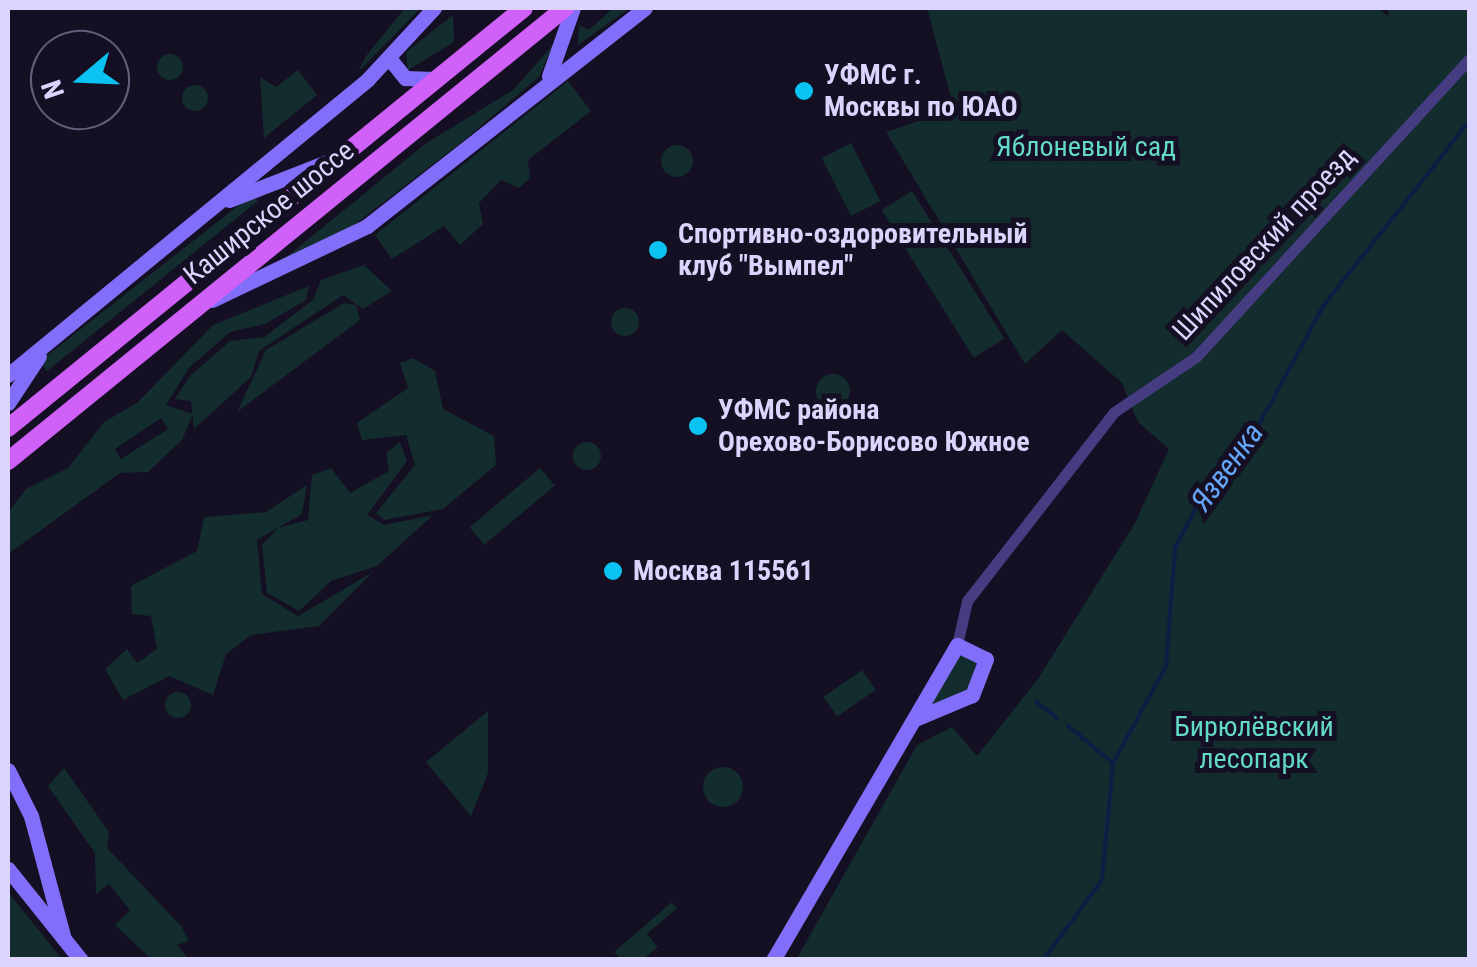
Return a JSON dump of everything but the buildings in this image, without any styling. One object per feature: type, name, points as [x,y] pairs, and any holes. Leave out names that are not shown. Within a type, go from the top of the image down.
[{"type":"main road","points":[[8,375],[334,107],[389,58],[434,8]]},
{"type":"main road","name":"Каширское шоссе","points":[[8,428],[524,8]]},
{"type":"main road","points":[[540,86],[569,8]]},
{"type":"main road","name":"Каширское шоссе","points":[[8,461],[569,8]]},
{"type":"main road","points":[[196,308],[367,226],[540,86],[645,8]]},
{"type":"main road","points":[[389,58],[405,78],[435,79]]},
{"type":"main road","points":[[216,204],[342,156]]},
{"type":"main road","points":[[8,403],[50,340]]},
{"type":"main road","points":[[915,719],[963,702],[988,670],[986,659],[957,645]]},
{"type":"main road","name":"Шипиловский проезд","points":[[773,960],[957,645]]},
{"type":"main road","points":[[8,770],[31,816],[64,939]]},
{"type":"main road","points":[[8,869],[80,960]]},
{"type":"street","name":"Шипиловский проезд","points":[[957,645],[966,601],[1114,412],[1196,357],[1470,58]]},
{"type":"green space","points":[[405,8],[421,8],[358,72],[366,56]]},
{"type":"green space","points":[[613,8],[630,8],[578,45],[579,25],[589,30]]},
{"type":"green space","name":"Бирюлёвский лесопарк","points":[[927,8],[1378,8],[1389,17],[1387,8],[1469,8],[1469,959],[796,960],[917,745],[952,727],[977,756],[1038,679],[1135,523],[1169,449],[1138,422],[1122,383],[1062,330],[1025,364],[886,132],[954,109]]},
{"type":"green space","points":[[453,15],[454,42],[408,70],[406,52]]},
{"type":"green space","points":[[553,45],[539,77],[463,141],[354,225],[284,259],[425,144],[513,90]]},
{"type":"green space","points":[[170,54],[179,58],[183,67],[179,76],[170,80],[161,76],[157,67],[161,58]]},
{"type":"green space","points":[[298,70],[317,95],[264,138],[260,77],[276,87]]},
{"type":"green space","points":[[568,81],[591,111],[528,160],[530,178],[519,188],[501,180],[479,203],[483,224],[460,245],[444,226],[392,259],[375,235]]},
{"type":"green space","points":[[195,85],[204,89],[208,98],[204,107],[195,111],[186,107],[182,98],[186,89]]},
{"type":"green space","points":[[851,143],[881,201],[851,216],[822,158]]},
{"type":"green space","points":[[677,145],[689,149],[693,161],[689,173],[677,177],[665,173],[661,161],[665,149]]},
{"type":"green space","points":[[912,191],[1004,339],[974,358],[881,210]]},
{"type":"green space","points":[[253,194],[258,201],[47,371],[40,361]]},
{"type":"green space","points":[[364,265],[392,291],[363,309],[343,295],[259,351],[251,377],[194,429],[191,401],[175,399],[190,376],[230,341],[264,337],[313,300],[321,280]]},
{"type":"green space","points":[[309,286],[306,300],[265,324],[230,332],[189,368],[166,405],[193,414],[182,440],[148,472],[120,473],[8,554],[8,513],[26,489],[68,468],[104,422],[137,403],[213,325]],"holes":[[[161,418],[168,429],[121,459],[115,449]]]},
{"type":"green space","points":[[344,303],[356,305],[360,320],[237,412],[266,350]]},
{"type":"green space","points":[[625,308],[635,312],[639,322],[635,332],[625,336],[615,332],[611,322],[615,312]]},
{"type":"green space","points":[[413,358],[435,371],[443,409],[494,436],[496,465],[443,509],[384,520],[376,513],[415,465],[406,435],[362,440],[357,423],[408,388],[400,363]]},
{"type":"green space","points":[[833,374],[845,379],[850,391],[845,403],[833,408],[821,403],[816,391],[821,379]]},
{"type":"green space","points":[[400,442],[407,461],[367,515],[384,525],[433,515],[377,566],[331,581],[299,611],[267,593],[262,545],[278,528],[308,520],[312,475],[331,468],[350,493],[389,471],[386,453]]},
{"type":"green space","points":[[587,442],[597,446],[601,456],[597,466],[587,470],[577,466],[573,456],[577,446]]},
{"type":"green space","points":[[540,468],[555,486],[484,545],[470,527]]},
{"type":"green space","points":[[307,485],[302,514],[257,540],[262,594],[298,616],[373,572],[319,626],[251,635],[226,654],[213,695],[169,676],[123,700],[105,669],[127,649],[137,663],[157,649],[151,616],[132,614],[131,586],[197,551],[204,517],[266,512]]},
{"type":"green space","points":[[662,560],[670,563],[670,579],[662,582],[654,579],[651,571],[654,563]]},
{"type":"green space","points":[[957,645],[986,659],[977,689],[915,719]]},
{"type":"green space","points":[[862,670],[876,690],[837,717],[823,697]]},
{"type":"green space","points":[[178,692],[187,696],[191,705],[187,714],[178,718],[169,714],[165,705],[169,696]]},
{"type":"green space","points":[[488,711],[488,773],[471,816],[426,762]]},
{"type":"green space","points":[[723,767],[737,773],[743,787],[737,801],[723,807],[709,801],[703,787],[709,773]]},
{"type":"green space","points":[[64,768],[109,832],[107,848],[182,927],[189,941],[177,945],[189,959],[151,959],[115,925],[130,910],[109,884],[96,894],[95,853],[48,786]]},
{"type":"green space","points":[[8,892],[62,959],[8,959]]},
{"type":"green space","points":[[672,902],[677,908],[647,934],[658,947],[643,959],[621,959],[614,952]]},
{"type":"waterway","name":"Язвенка","points":[[1043,960],[1102,880],[1113,763],[1166,666],[1175,548],[1199,502],[1249,443],[1324,305],[1470,120]]},
{"type":"waterway","points":[[1036,702],[1057,718]]},
{"type":"waterway","points":[[1068,726],[1113,763]]},
{"type":"place","name":"УФМС г. Москвы по ЮАО","points":[[804,91]]},
{"type":"place","name":"Спортивно-оздоровительный клуб \"Вымпел\"","points":[[658,250]]},
{"type":"place","name":"УФМС района Орехово-Борисово Южное","points":[[698,426]]},
{"type":"place","name":"Москва 115561","points":[[613,571]]},
{"type":"park label","name":"Яблоневый сад","points":[[1086,147]]}]
